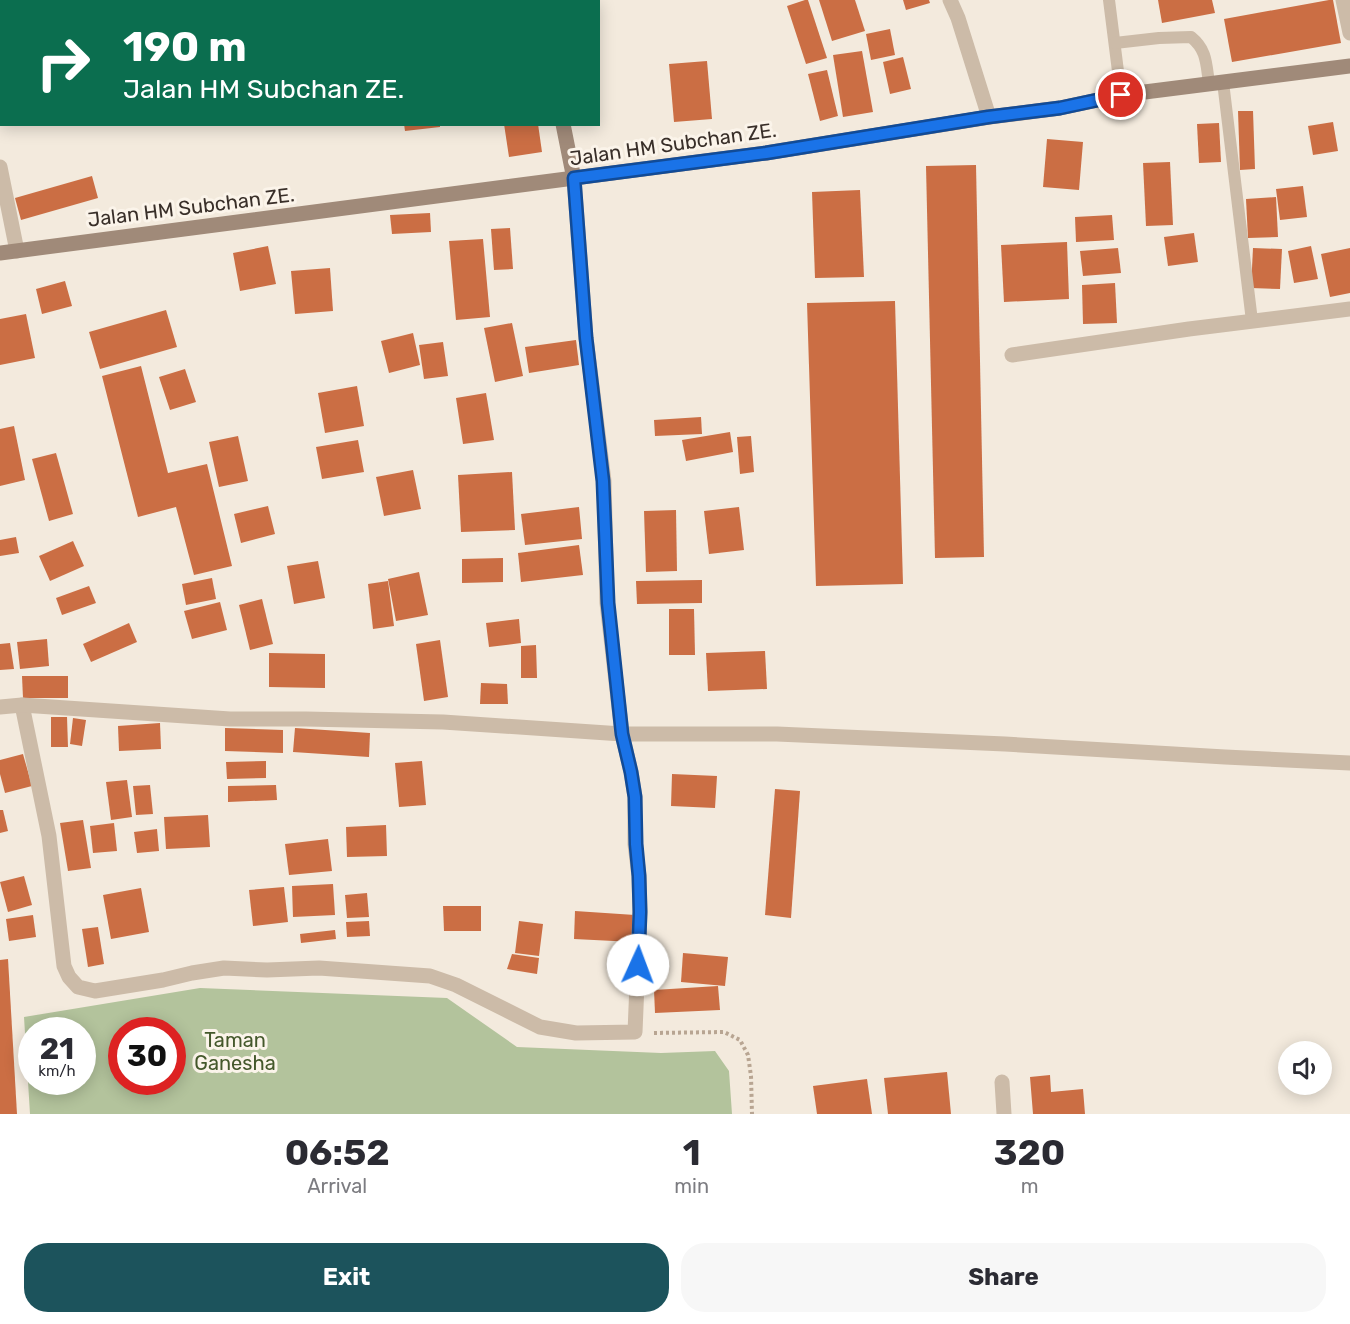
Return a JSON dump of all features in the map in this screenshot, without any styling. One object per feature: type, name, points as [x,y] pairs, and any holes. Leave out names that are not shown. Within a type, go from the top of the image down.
[{"type":"main road","name":"Jalan HM Subchan ZE.","points":[[0,253],[766,153],[988,117],[1060,108],[1121,95],[1350,66]]},
{"type":"main road","points":[[563,126],[574,178]]},
{"type":"street","points":[[950,0],[958,18],[988,117]]},
{"type":"street","points":[[1343,0],[1350,33]]},
{"type":"street","points":[[0,167],[16,251]]},
{"type":"street","points":[[22,705],[49,836],[64,966],[69,977],[78,987],[95,991],[224,968],[267,970],[319,968],[392,972],[430,976],[456,985],[540,1027],[576,1033],[635,1032],[640,912],[635,797],[622,734],[608,603],[603,481],[586,338],[574,178]]},
{"type":"street","points":[[1012,355],[1350,309]]},
{"type":"street","points":[[0,707],[22,705],[230,719],[443,722],[622,734],[777,734],[1350,763]]},
{"type":"street","points":[[1002,1082],[1004,1114]]},
{"type":"lane","points":[[1109,0],[1121,95]]},
{"type":"lane","points":[[1115,43],[1191,37],[1200,44],[1216,82],[1252,321]]},
{"type":"path","points":[[635,1032],[724,1032],[740,1040],[748,1055],[752,1114]]},
{"type":"green space","name":"Taman Ganesha","points":[[200,988],[447,998],[517,1047],[661,1053],[715,1051],[729,1071],[732,1114],[30,1114],[29,1095],[96,1095],[96,1017],[24,1017]]},
{"type":"building","points":[[808,0],[827,58],[806,64],[787,6]]},
{"type":"building","points":[[819,0],[855,0],[865,31],[832,41]]},
{"type":"building","points":[[903,0],[929,0],[930,3],[906,10]]},
{"type":"building","points":[[1158,0],[1212,0],[1215,13],[1162,23]]},
{"type":"building","points":[[1333,0],[1341,43],[1232,62],[1224,19]]},
{"type":"building","points":[[890,29],[895,55],[871,60],[866,34]]},
{"type":"building","points":[[862,51],[873,112],[843,117],[833,55]]},
{"type":"building","points":[[903,57],[911,89],[890,94],[883,62]]},
{"type":"building","points":[[707,61],[712,119],[674,122],[669,64]]},
{"type":"building","points":[[827,70],[838,116],[820,121],[808,74]]},
{"type":"building","points":[[1238,111],[1253,111],[1255,169],[1240,170]]},
{"type":"building","points":[[1333,122],[1338,151],[1313,155],[1308,126]]},
{"type":"building","points":[[1219,123],[1221,162],[1199,163],[1197,124]]},
{"type":"building","points":[[404,126],[440,126],[440,127],[405,131]]},
{"type":"building","points":[[504,126],[538,126],[542,152],[509,157]]},
{"type":"building","points":[[1047,139],[1083,142],[1079,190],[1043,187]]},
{"type":"building","points":[[1170,162],[1173,225],[1146,226],[1143,163]]},
{"type":"building","points":[[976,165],[984,557],[935,558],[926,166]]},
{"type":"building","points":[[92,176],[98,198],[21,220],[15,198]]},
{"type":"building","points":[[1303,186],[1307,217],[1280,220],[1276,189]]},
{"type":"building","points":[[860,190],[864,277],[815,278],[812,192]]},
{"type":"building","points":[[1276,197],[1278,237],[1248,238],[1246,199]]},
{"type":"building","points":[[430,213],[431,232],[392,234],[390,215]]},
{"type":"building","points":[[1112,215],[1114,240],[1076,242],[1075,217]]},
{"type":"building","points":[[510,228],[513,269],[494,270],[491,229]]},
{"type":"building","points":[[1194,233],[1198,262],[1168,266],[1164,237]]},
{"type":"building","points":[[483,239],[490,317],[456,320],[449,241]]},
{"type":"building","points":[[1067,242],[1069,299],[1004,302],[1001,245]]},
{"type":"building","points":[[268,246],[276,284],[240,291],[233,253]]},
{"type":"building","points":[[1311,246],[1318,279],[1294,283],[1288,251]]},
{"type":"building","points":[[1118,248],[1121,273],[1083,276],[1080,251]]},
{"type":"building","points":[[1253,248],[1282,249],[1280,289],[1251,288]]},
{"type":"building","points":[[1350,248],[1350,293],[1330,297],[1321,254]]},
{"type":"building","points":[[330,268],[333,311],[295,314],[291,271]]},
{"type":"building","points":[[65,281],[72,306],[42,314],[36,289]]},
{"type":"building","points":[[1115,283],[1117,323],[1083,324],[1082,285]]},
{"type":"building","points":[[895,301],[903,584],[816,586],[807,303]]},
{"type":"building","points":[[166,310],[177,347],[100,369],[89,332]]},
{"type":"building","points":[[26,314],[35,358],[0,365],[0,319]]},
{"type":"building","points":[[512,323],[523,376],[495,382],[484,328]]},
{"type":"building","points":[[413,333],[420,365],[389,373],[381,341]]},
{"type":"building","points":[[576,340],[579,365],[529,373],[525,347]]},
{"type":"building","points":[[443,342],[448,376],[424,379],[419,345]]},
{"type":"building","points":[[141,366],[168,473],[207,464],[232,566],[194,575],[176,507],[138,517],[102,376]]},
{"type":"building","points":[[185,369],[196,402],[170,410],[159,377]]},
{"type":"building","points":[[357,386],[364,426],[325,433],[318,393]]},
{"type":"building","points":[[486,393],[494,440],[463,444],[456,398]]},
{"type":"building","points":[[701,417],[702,434],[655,436],[654,420]]},
{"type":"building","points":[[14,426],[25,480],[0,486],[0,429]]},
{"type":"building","points":[[730,432],[733,452],[686,461],[682,440]]},
{"type":"building","points":[[238,436],[248,481],[219,487],[209,442]]},
{"type":"building","points":[[751,436],[754,472],[740,474],[737,437]]},
{"type":"building","points":[[358,440],[364,472],[322,479],[316,447]]},
{"type":"building","points":[[56,453],[73,514],[49,521],[32,459]]},
{"type":"building","points":[[413,470],[421,509],[384,516],[376,477]]},
{"type":"building","points":[[512,472],[515,530],[461,532],[458,475]]},
{"type":"building","points":[[268,506],[275,534],[241,543],[234,514]]},
{"type":"building","points":[[579,507],[582,539],[525,545],[521,514]]},
{"type":"building","points":[[739,507],[744,550],[709,554],[704,511]]},
{"type":"building","points":[[676,510],[677,571],[646,572],[644,511]]},
{"type":"building","points":[[16,537],[19,553],[0,556],[0,540]]},
{"type":"building","points":[[73,541],[84,566],[50,581],[39,556]]},
{"type":"building","points":[[579,545],[583,575],[521,582],[518,553]]},
{"type":"building","points":[[503,558],[503,582],[462,583],[462,559]]},
{"type":"building","points":[[318,561],[325,598],[294,604],[287,566]]},
{"type":"building","points":[[419,572],[428,615],[396,621],[388,579]]},
{"type":"building","points":[[212,578],[216,599],[186,605],[182,584]]},
{"type":"building","points":[[702,580],[702,603],[637,604],[636,581]]},
{"type":"building","points":[[388,581],[394,626],[373,629],[368,584]]},
{"type":"building","points":[[89,586],[96,603],[62,615],[56,598]]},
{"type":"building","points":[[262,599],[273,644],[250,650],[239,605]]},
{"type":"building","points":[[220,602],[227,630],[192,639],[184,611]]},
{"type":"building","points":[[669,609],[694,609],[695,655],[669,655]]},
{"type":"building","points":[[519,619],[521,643],[489,647],[486,623]]},
{"type":"building","points":[[129,623],[137,642],[91,662],[83,644]]},
{"type":"building","points":[[47,639],[49,666],[20,669],[17,642]]},
{"type":"building","points":[[440,640],[448,697],[424,701],[416,644]]},
{"type":"building","points":[[10,643],[14,669],[0,670],[0,644]]},
{"type":"building","points":[[536,645],[537,678],[521,678],[521,646]]},
{"type":"building","points":[[765,651],[767,689],[708,691],[706,653]]},
{"type":"building","points":[[269,653],[325,654],[325,688],[269,687]]},
{"type":"building","points":[[22,676],[68,676],[68,698],[23,698]]},
{"type":"building","points":[[481,683],[507,684],[508,704],[480,704]]},
{"type":"building","points":[[51,717],[67,717],[68,747],[51,747]]},
{"type":"building","points":[[73,718],[86,720],[82,746],[70,744]]},
{"type":"building","points":[[160,723],[161,749],[119,751],[118,726]]},
{"type":"building","points":[[225,728],[283,730],[283,753],[225,751]]},
{"type":"building","points":[[295,728],[370,733],[369,757],[293,752]]},
{"type":"building","points":[[23,754],[32,786],[5,793],[0,774],[0,760]]},
{"type":"building","points":[[266,761],[266,778],[227,779],[226,762]]},
{"type":"building","points":[[422,761],[426,805],[399,807],[395,763]]},
{"type":"building","points":[[672,774],[717,776],[715,808],[671,806]]},
{"type":"building","points":[[127,780],[132,817],[111,820],[106,782]]},
{"type":"building","points":[[150,785],[153,814],[136,815],[133,786]]},
{"type":"building","points":[[276,785],[277,800],[228,802],[228,786]]},
{"type":"building","points":[[775,789],[800,791],[791,918],[765,915]]},
{"type":"building","points":[[0,810],[3,810],[8,831],[0,833]]},
{"type":"building","points":[[208,815],[210,847],[166,849],[164,817]]},
{"type":"building","points":[[83,820],[91,868],[68,871],[60,823]]},
{"type":"building","points":[[114,823],[117,851],[93,853],[90,826]]},
{"type":"building","points":[[386,825],[387,856],[347,857],[346,827]]},
{"type":"building","points":[[157,829],[159,851],[137,853],[134,832]]},
{"type":"building","points":[[328,839],[332,871],[289,875],[285,844]]},
{"type":"building","points":[[24,876],[32,905],[8,912],[0,882]]},
{"type":"building","points":[[333,884],[335,915],[293,917],[292,886]]},
{"type":"building","points":[[284,887],[288,922],[253,926],[249,890]]},
{"type":"building","points":[[141,888],[149,932],[111,939],[103,895]]},
{"type":"building","points":[[367,893],[369,917],[347,918],[345,895]]},
{"type":"building","points":[[443,906],[481,906],[481,931],[444,931]]},
{"type":"building","points":[[575,911],[635,915],[634,942],[574,939]]},
{"type":"building","points":[[33,915],[36,937],[9,941],[6,919]]},
{"type":"building","points":[[369,921],[370,936],[347,937],[346,922]]},
{"type":"building","points":[[519,921],[543,924],[539,956],[515,953]]},
{"type":"building","points":[[98,927],[104,964],[88,967],[82,929]]},
{"type":"building","points":[[335,930],[336,939],[301,943],[300,934]]},
{"type":"building","points":[[683,953],[728,957],[725,986],[681,982]]},
{"type":"building","points":[[512,954],[539,958],[537,974],[507,969]]},
{"type":"building","points":[[8,959],[17,1114],[0,1114],[0,960]]},
{"type":"building","points":[[718,986],[720,1010],[655,1013],[654,990]]},
{"type":"building","points":[[947,1072],[951,1114],[888,1114],[884,1078]]},
{"type":"building","points":[[1050,1075],[1051,1092],[1083,1089],[1085,1114],[1033,1114],[1030,1077]]},
{"type":"building","points":[[867,1079],[872,1114],[817,1114],[813,1086]]},
{"type":"route","points":[[638,965],[640,912],[635,797],[622,734],[615,680],[608,603],[603,481],[586,338],[574,178],[766,153],[988,117],[1060,108],[1121,95]]}]
